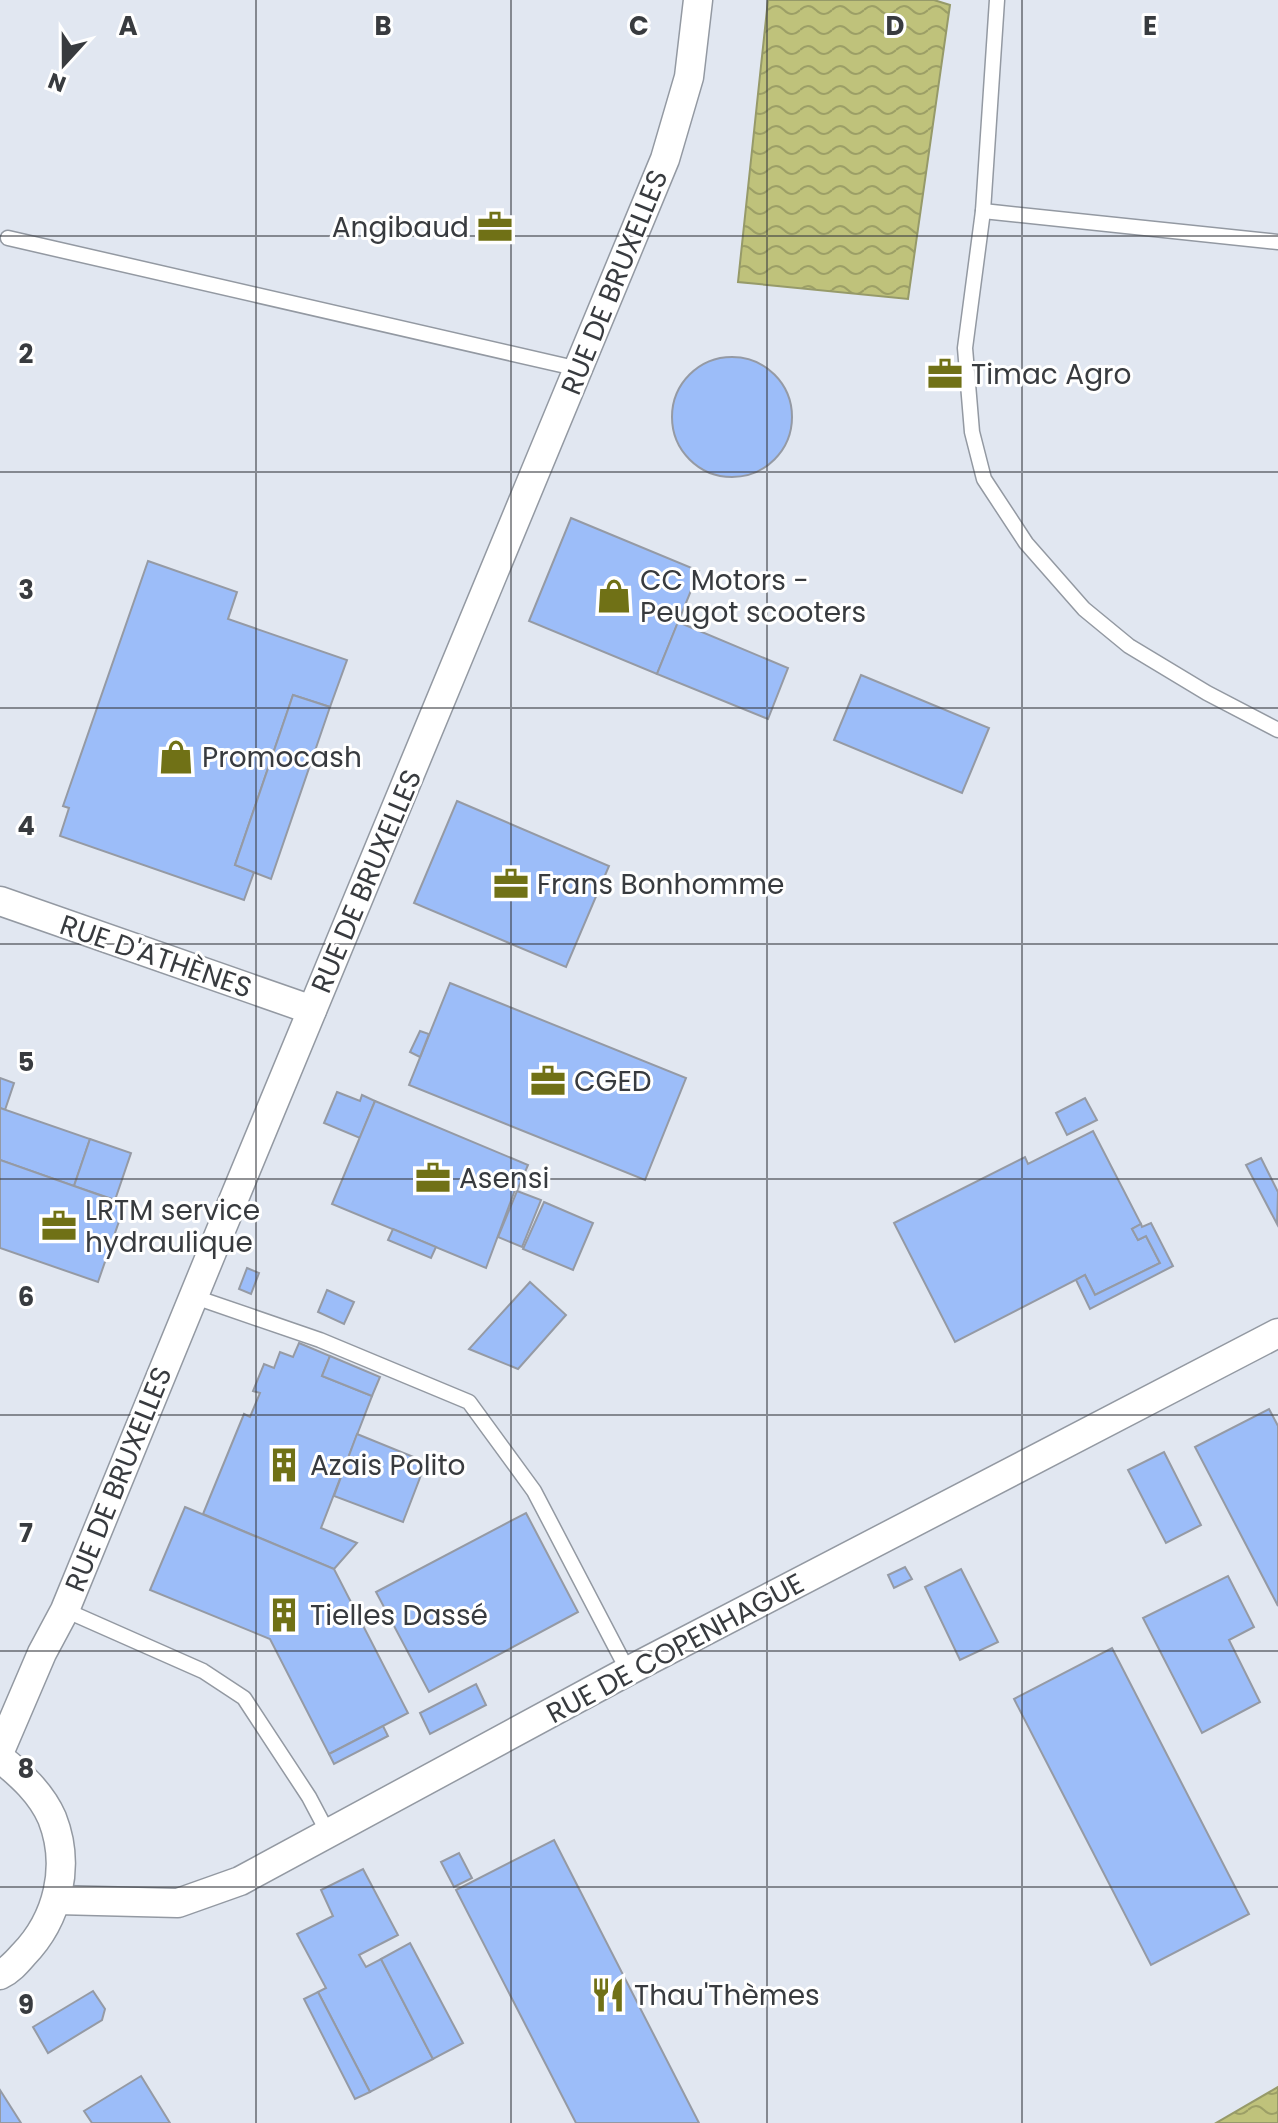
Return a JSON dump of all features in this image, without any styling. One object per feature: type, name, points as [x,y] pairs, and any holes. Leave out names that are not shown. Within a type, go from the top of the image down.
[{"type":"street","name":"RUE DE BRUXELLES","points":[[0,1751],[42,1653],[65,1610],[192,1296],[665,159],[689,77],[698,0]]},
{"type":"street","name":"RUE D'ATHÈNES","points":[[0,901],[312,1010]]},
{"type":"street","name":"RUE DE COPENHAGUE","points":[[57,1900],[178,1903],[240,1881],[628,1671],[1278,1333]]},
{"type":"street","points":[[0,1758],[30,1783],[51,1818],[61,1858],[57,1900],[39,1939],[8,1971],[0,1975]]},
{"type":"lane","points":[[997,0],[983,211],[965,348],[972,432],[984,479],[1026,543],[1084,609],[1129,646],[1207,693],[1278,730]]},
{"type":"lane","points":[[983,211],[1278,242]]},
{"type":"lane","points":[[8,238],[579,369]]},
{"type":"lane","points":[[192,1296],[320,1340],[469,1402],[534,1491],[628,1671]]},
{"type":"lane","points":[[65,1610],[203,1671],[244,1698],[309,1797],[328,1833]]},
{"type":"water","points":[[768,0],[934,0],[950,5],[908,299],[738,282]]},
{"type":"water","points":[[1278,2087],[1278,2123],[1216,2123]]},
{"type":"building","points":[[732,357],[755,362],[774,375],[787,394],[792,417],[787,440],[774,459],[755,472],[732,477],[709,472],[690,459],[677,440],[672,417],[677,394],[690,375],[709,362]]},
{"type":"building","name":"CC Motors - Peugot scooters","points":[[571,518],[699,571],[657,674],[529,621]]},
{"type":"building","name":"Promocash","points":[[148,561],[237,592],[228,619],[347,660],[330,707],[293,695],[235,865],[254,872],[244,900],[60,836],[69,808],[63,806]]},
{"type":"building","points":[[678,622],[788,668],[768,719],[657,674]]},
{"type":"building","points":[[861,675],[989,728],[962,793],[834,740]]},
{"type":"building","points":[[293,695],[330,707],[271,879],[235,865]]},
{"type":"building","name":"Frans Bonhomme","points":[[457,801],[609,866],[566,967],[414,903]]},
{"type":"building","name":"CGED","points":[[450,983],[686,1078],[645,1180],[409,1085]]},
{"type":"building","points":[[420,1031],[429,1034],[420,1057],[410,1052]]},
{"type":"building","points":[[0,1078],[14,1083],[5,1110],[0,1108]]},
{"type":"building","points":[[337,1092],[360,1101],[362,1095],[375,1101],[360,1138],[324,1123]]},
{"type":"building","points":[[1085,1098],[1097,1120],[1067,1135],[1056,1113]]},
{"type":"building","name":"Asensi","points":[[375,1101],[528,1165],[515,1190],[486,1268],[332,1204]]},
{"type":"building","points":[[0,1108],[90,1139],[74,1186],[0,1160]]},
{"type":"building","points":[[1093,1131],[1141,1224],[1132,1229],[1138,1240],[1146,1236],[1160,1263],[1095,1295],[1085,1275],[955,1342],[894,1223],[1025,1157],[1028,1164]]},
{"type":"building","points":[[90,1139],[131,1153],[115,1200],[74,1186]]},
{"type":"building","points":[[1261,1158],[1278,1192],[1277,1224],[1246,1165]]},
{"type":"building","name":"LRTM service hydraulique","points":[[0,1160],[125,1204],[98,1282],[0,1248]]},
{"type":"building","points":[[517,1191],[541,1200],[522,1247],[498,1237]]},
{"type":"building","points":[[544,1202],[593,1223],[573,1270],[523,1249]]},
{"type":"building","points":[[1151,1223],[1173,1266],[1090,1309],[1076,1280],[1085,1275],[1095,1295],[1160,1263],[1146,1236],[1138,1240],[1132,1229]]},
{"type":"building","points":[[393,1229],[436,1247],[431,1258],[388,1240]]},
{"type":"building","points":[[247,1268],[259,1273],[251,1294],[239,1289]]},
{"type":"building","points":[[530,1282],[566,1315],[518,1369],[469,1349]]},
{"type":"building","points":[[327,1290],[354,1302],[344,1324],[318,1312]]},
{"type":"building","name":"Azais Polito","points":[[299,1343],[330,1356],[322,1376],[372,1396],[321,1528],[357,1543],[334,1569],[203,1514],[244,1414],[250,1417],[260,1393],[253,1391],[264,1364],[274,1368],[280,1352],[293,1357]]},
{"type":"building","points":[[330,1356],[380,1377],[372,1396],[322,1376]]},
{"type":"building","points":[[1269,1409],[1278,1426],[1278,1606],[1195,1447]]},
{"type":"building","points":[[357,1434],[426,1462],[403,1522],[334,1496]]},
{"type":"building","points":[[1164,1452],[1201,1525],[1166,1543],[1128,1470]]},
{"type":"building","name":"Tielles Dassé","points":[[185,1507],[334,1569],[408,1713],[329,1754],[270,1639],[150,1590]]},
{"type":"building","points":[[526,1513],[578,1612],[429,1692],[376,1592]]},
{"type":"building","points":[[905,1567],[912,1579],[894,1588],[888,1575]]},
{"type":"building","points":[[961,1569],[998,1642],[960,1660],[925,1587]]},
{"type":"building","points":[[1228,1576],[1254,1627],[1229,1640],[1260,1702],[1202,1733],[1143,1618]]},
{"type":"building","points":[[1112,1648],[1249,1914],[1151,1965],[1014,1699]]},
{"type":"building","points":[[476,1684],[486,1705],[430,1734],[420,1713]]},
{"type":"building","points":[[383,1726],[388,1736],[334,1764],[329,1754]]},
{"type":"building","points":[[554,1840],[699,2123],[576,2123],[456,1890]]},
{"type":"building","points":[[459,1853],[472,1878],[454,1887],[441,1862]]},
{"type":"building","points":[[363,1869],[398,1935],[359,1955],[366,1967],[381,1959],[433,2059],[370,2092],[318,1992],[326,1988],[297,1934],[333,1916],[321,1890]]},
{"type":"building","points":[[410,1943],[463,2043],[433,2059],[381,1959]]},
{"type":"building","points":[[93,1991],[105,2009],[102,2020],[48,2053],[33,2027]]},
{"type":"building","points":[[318,1992],[370,2092],[355,2099],[304,1999]]},
{"type":"building","points":[[141,2076],[170,2123],[92,2123],[84,2111]]},
{"type":"building","points":[[0,2090],[21,2123],[0,2123]]},
{"type":"place","name":"Angibaud","points":[[495,227]]},
{"type":"place","name":"Timac Agro","points":[[945,374]]},
{"type":"place","name":"CC Motors - Peugot scooters","points":[[614,596]]},
{"type":"place","name":"Promocash","points":[[176,757]]},
{"type":"place","name":"Frans Bonhomme","points":[[511,884]]},
{"type":"place","name":"CGED","points":[[548,1081]]},
{"type":"place","name":"Asensi","points":[[433,1178]]},
{"type":"place","name":"LRTM service hydraulique","points":[[59,1226]]},
{"type":"place","name":"Azais Polito","points":[[284,1465]]},
{"type":"place","name":"Tielles Dassé","points":[[284,1615]]},
{"type":"place","name":"Thau'Thèmes","points":[[608,1995]]}]
